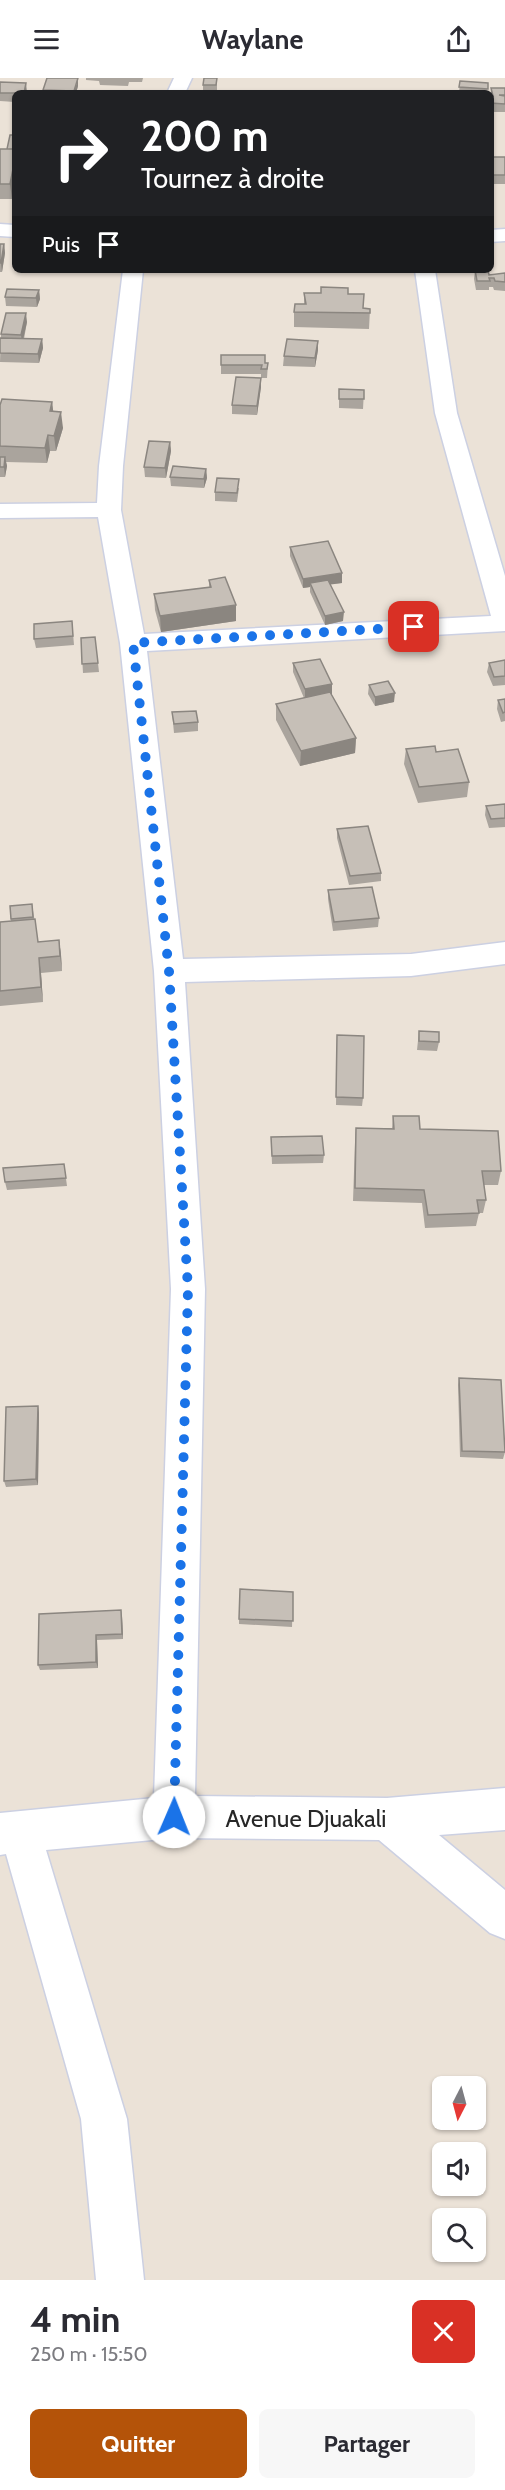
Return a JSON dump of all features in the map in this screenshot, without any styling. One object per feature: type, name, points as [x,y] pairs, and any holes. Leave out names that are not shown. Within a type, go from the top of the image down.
[{"type":"street","points":[[133,273],[111,466],[110,510],[133,643],[169,971],[188,1289],[174,1817]]},
{"type":"street","points":[[133,643],[505,621],[446,412],[425,273]]},
{"type":"street","points":[[0,511],[110,510]]},
{"type":"street","points":[[169,971],[411,965],[505,952]]},
{"type":"street","name":"Avenue Djuakali","points":[[10,1833],[174,1817],[387,1819],[505,1809]]},
{"type":"street","points":[[387,1819],[505,1917]]},
{"type":"street","points":[[10,1833],[104,2119],[120,2280]]},
{"type":"building","points":[[47,78],[78,78],[74,90],[43,90]]},
{"type":"building","points":[[204,78],[217,78],[216,85],[203,85]]},
{"type":"building","points":[[460,81],[488,83],[488,89],[459,87]]},
{"type":"building","points":[[0,82],[26,83],[25,90],[0,93]]},
{"type":"building","points":[[491,88],[505,88],[505,95],[499,95],[505,96],[505,104],[494,103],[494,90]]},
{"type":"building","points":[[10,135],[12,135],[12,149],[7,149]]},
{"type":"building","points":[[0,149],[12,149],[10,184],[0,184]]},
{"type":"building","points":[[494,157],[505,157],[505,175],[494,175]]},
{"type":"building","points":[[0,244],[4,244],[1,263],[0,263]]},
{"type":"building","points":[[476,273],[489,273],[489,275],[505,273],[505,282],[495,281],[494,278],[489,278],[490,281],[477,281]]},
{"type":"building","points":[[321,287],[348,288],[348,294],[364,294],[363,308],[370,309],[370,313],[294,312],[295,304],[306,304],[304,293],[321,293]]},
{"type":"building","points":[[7,289],[39,290],[36,298],[5,297]]},
{"type":"building","points":[[6,313],[26,313],[21,335],[1,334]]},
{"type":"building","points":[[0,338],[42,339],[38,354],[0,353]]},
{"type":"building","points":[[287,339],[318,341],[315,358],[284,356]]},
{"type":"building","points":[[221,355],[265,355],[265,363],[268,363],[267,369],[261,369],[262,365],[221,365]]},
{"type":"building","points":[[236,377],[261,378],[257,406],[232,405]]},
{"type":"building","points":[[339,389],[364,390],[364,399],[339,399]]},
{"type":"building","points":[[2,399],[52,402],[50,411],[61,412],[54,436],[48,435],[45,448],[0,446]]},
{"type":"building","points":[[149,441],[170,442],[165,468],[144,467]]},
{"type":"building","points":[[0,457],[5,457],[4,467],[0,467]]},
{"type":"building","points":[[173,466],[206,469],[204,479],[170,477]]},
{"type":"building","points":[[217,478],[239,479],[237,493],[215,492]]},
{"type":"building","points":[[328,541],[342,573],[303,579],[290,547]]},
{"type":"building","points":[[225,577],[236,605],[160,616],[154,594],[211,587],[209,580]]},
{"type":"building","points":[[328,580],[344,612],[325,616],[310,583]]},
{"type":"building","points":[[72,621],[73,636],[34,639],[34,624]]},
{"type":"building","points":[[95,637],[98,663],[82,664],[81,638]]},
{"type":"building","points":[[320,659],[332,684],[305,689],[293,663]]},
{"type":"building","points":[[505,660],[505,676],[494,677],[489,663]]},
{"type":"building","points":[[388,681],[395,693],[375,697],[369,685]]},
{"type":"building","points":[[330,692],[356,738],[301,751],[276,704]]},
{"type":"building","points":[[505,699],[505,712],[503,713],[498,700]]},
{"type":"building","points":[[196,711],[198,722],[174,724],[172,712]]},
{"type":"building","points":[[435,746],[436,752],[458,749],[469,782],[419,787],[406,749]]},
{"type":"building","points":[[505,804],[505,818],[491,819],[486,806]]},
{"type":"building","points":[[368,826],[381,873],[350,876],[337,829]]},
{"type":"building","points":[[372,887],[379,918],[334,922],[328,890]]},
{"type":"building","points":[[32,904],[33,917],[11,919],[10,906]]},
{"type":"building","points":[[35,919],[38,942],[59,940],[60,956],[39,958],[41,987],[0,991],[0,922]]},
{"type":"building","points":[[419,1031],[439,1032],[439,1042],[419,1041]]},
{"type":"building","points":[[337,1035],[364,1036],[363,1098],[336,1097]]},
{"type":"building","points":[[393,1116],[419,1116],[420,1129],[498,1131],[501,1171],[482,1171],[486,1200],[477,1200],[479,1213],[428,1215],[424,1190],[355,1188],[356,1128],[394,1129]]},
{"type":"building","points":[[322,1136],[324,1155],[272,1156],[271,1137]]},
{"type":"building","points":[[64,1164],[66,1178],[5,1182],[3,1168]]},
{"type":"building","points":[[459,1378],[501,1380],[505,1452],[462,1451]]},
{"type":"building","points":[[38,1406],[36,1479],[4,1481],[6,1407]]},
{"type":"building","points":[[240,1589],[293,1592],[293,1621],[239,1619]]},
{"type":"building","points":[[121,1610],[122,1634],[96,1635],[96,1662],[38,1665],[39,1614]]},
{"type":"route","points":[[174,1817],[188,1289],[169,971],[133,643],[414,627]]}]
